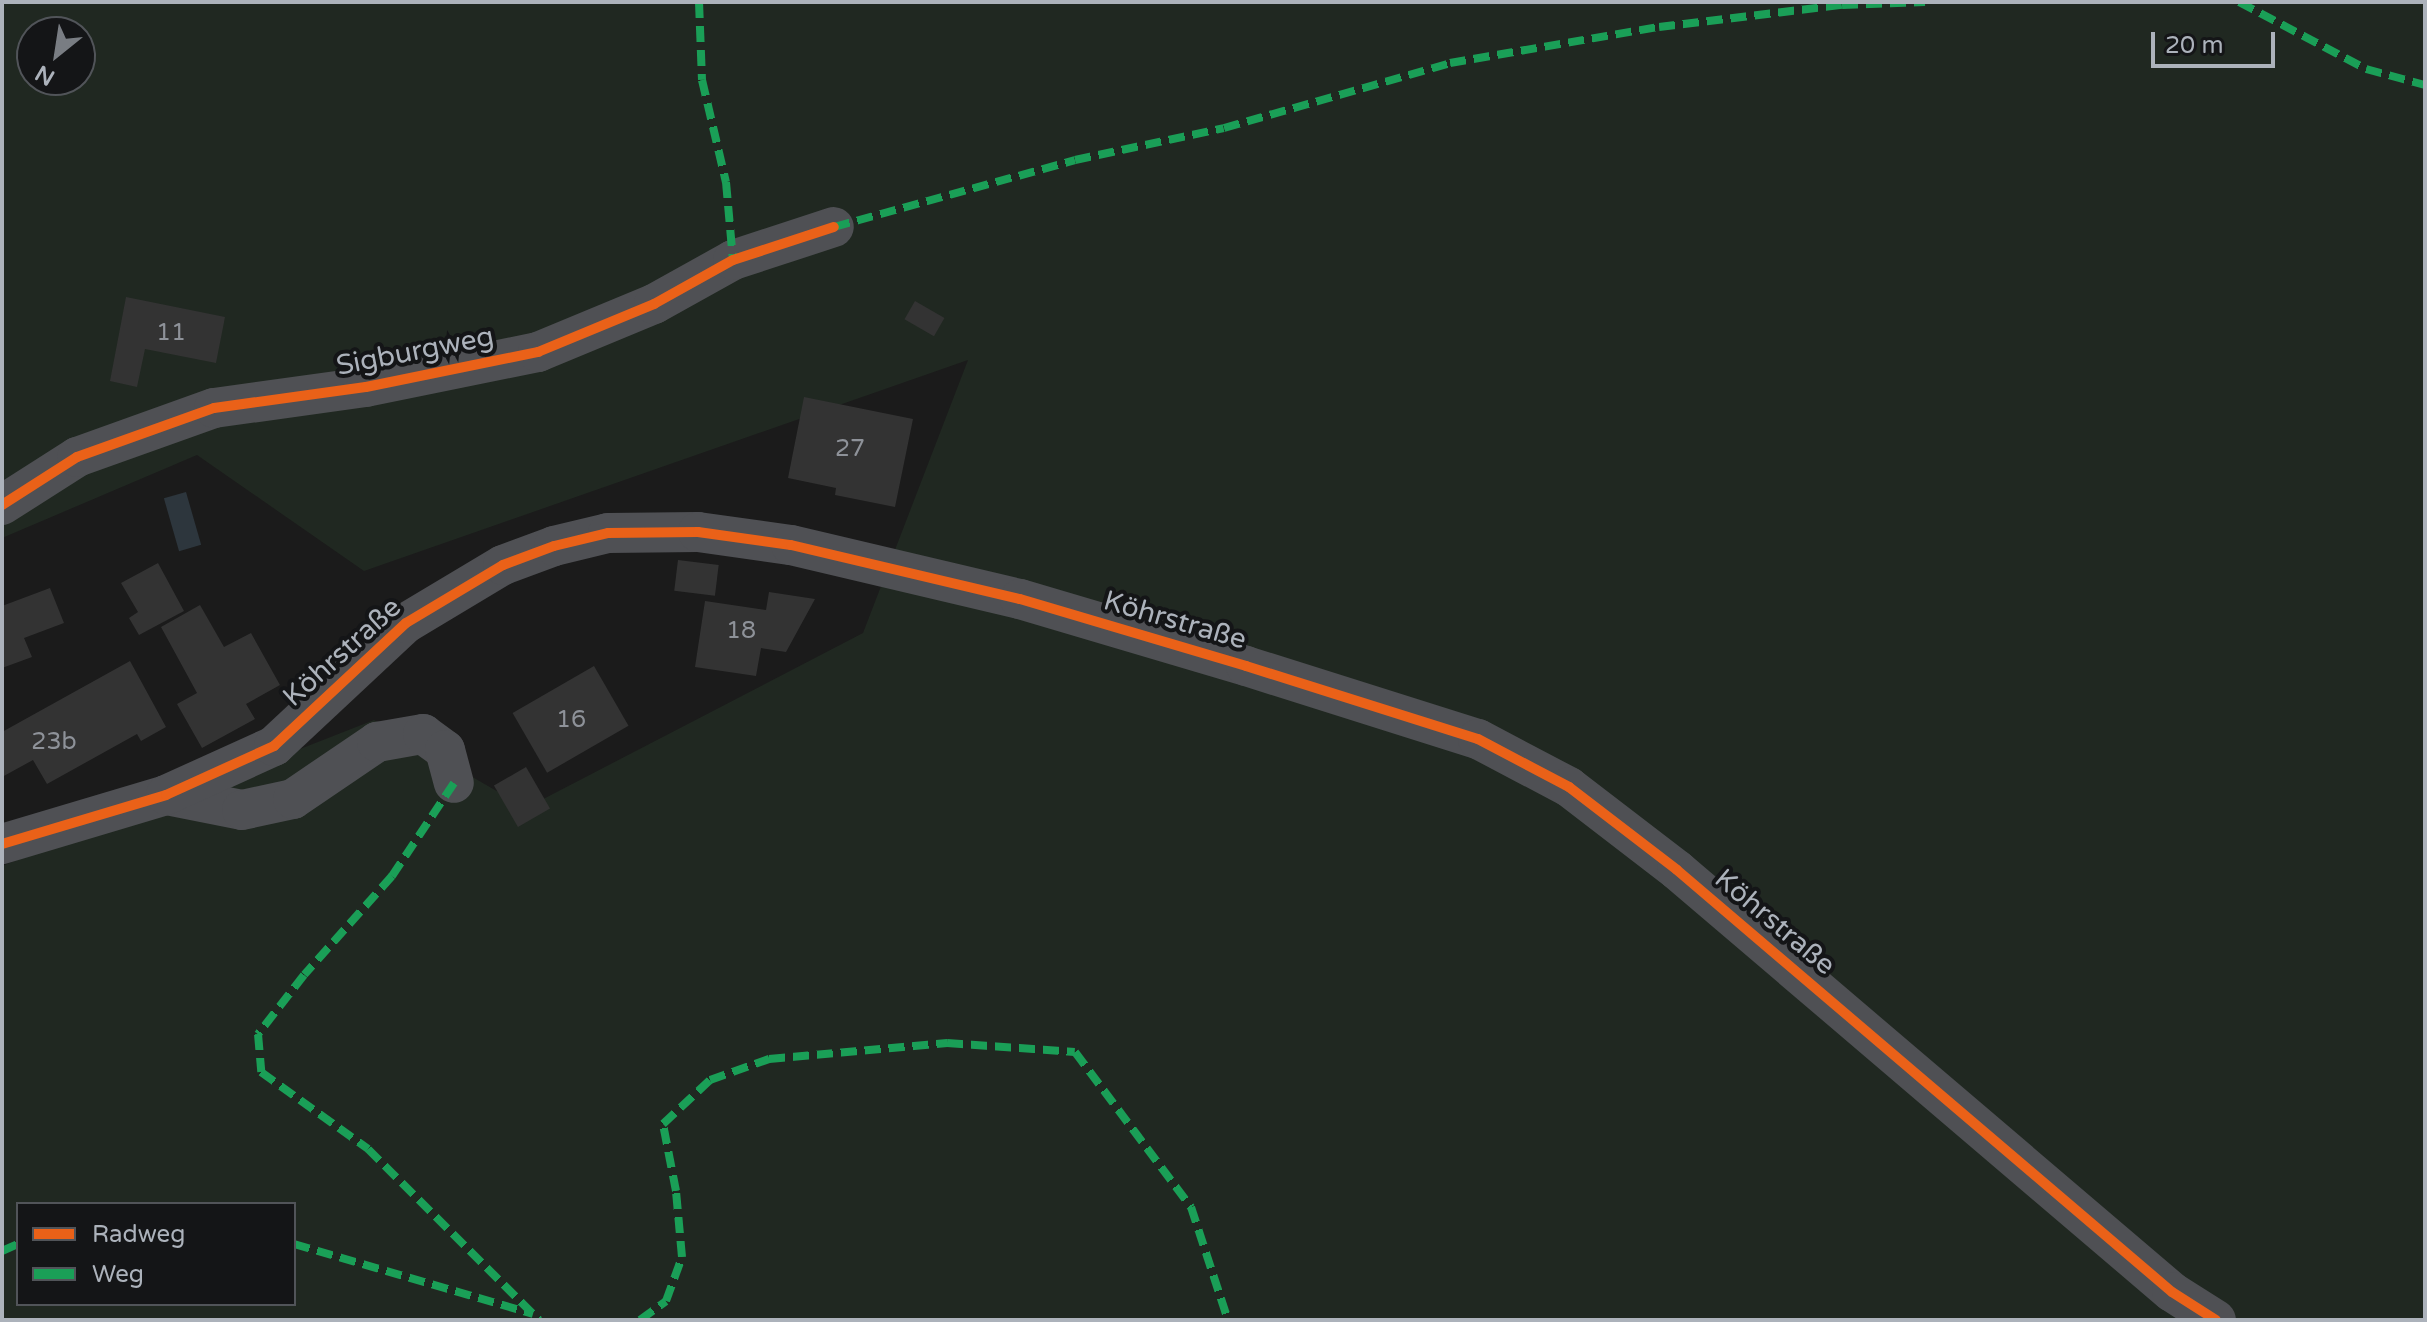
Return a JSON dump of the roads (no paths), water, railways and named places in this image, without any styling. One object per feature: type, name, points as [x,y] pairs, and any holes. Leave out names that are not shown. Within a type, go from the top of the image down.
[{"type":"street","name":"Sigburgweg","points":[[2,505],[77,457],[214,408],[366,387],[538,352],[654,304],[733,260],[834,227]]},
{"type":"street","name":"Köhrstraße","points":[[2,844],[166,795],[274,746],[406,623],[503,565],[608,533],[698,532],[791,545],[1020,599],[1478,739],[1569,787],[1677,870],[2172,1292],[2216,1320]]},
{"type":"street","points":[[166,795],[242,810],[293,799],[377,742],[423,734],[445,750],[454,783]]}]
